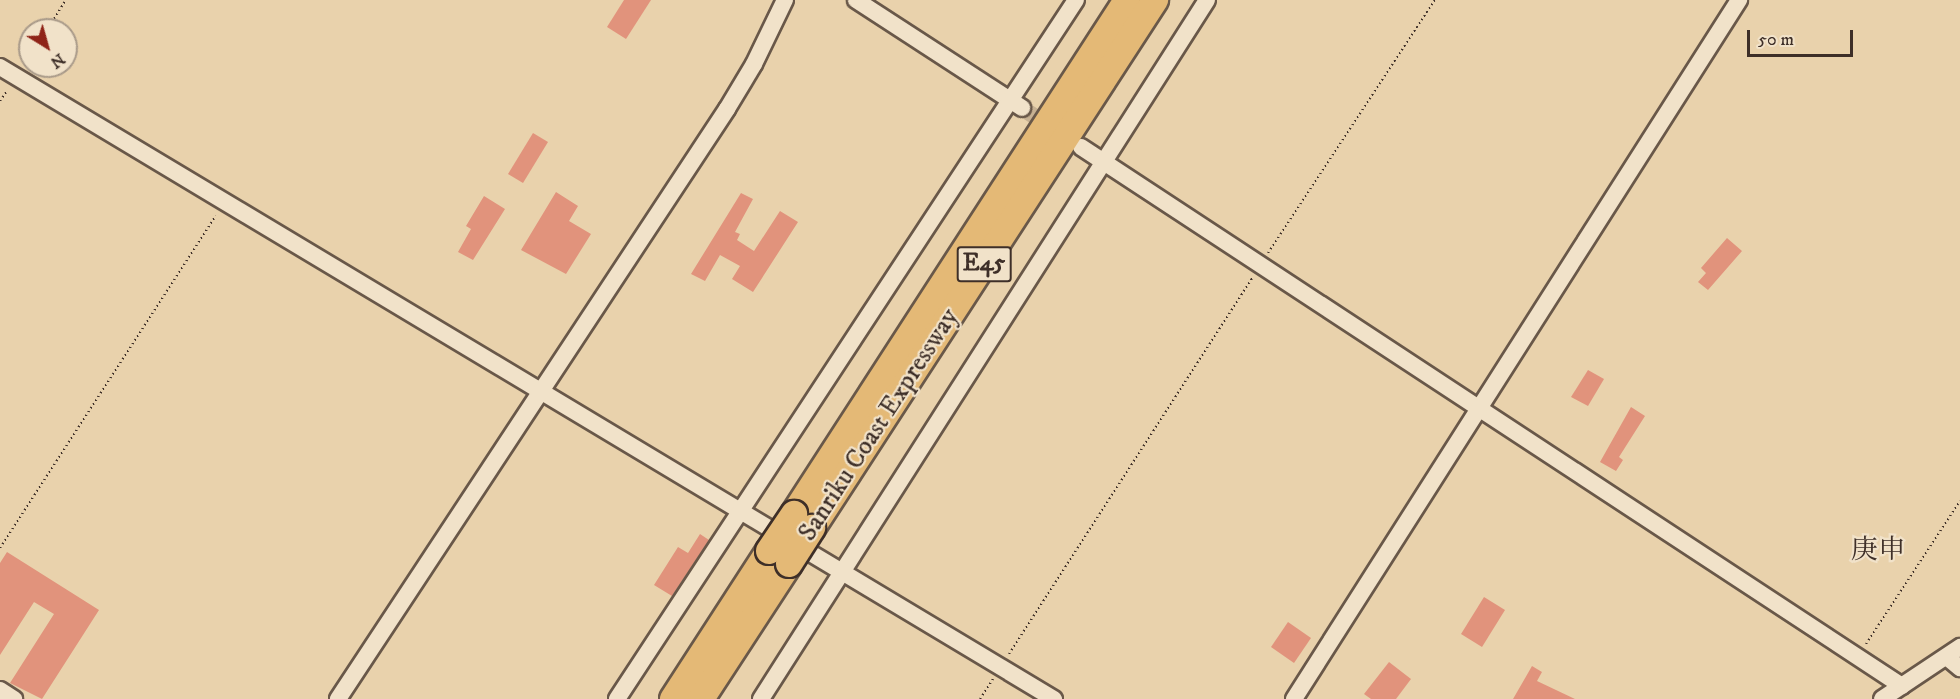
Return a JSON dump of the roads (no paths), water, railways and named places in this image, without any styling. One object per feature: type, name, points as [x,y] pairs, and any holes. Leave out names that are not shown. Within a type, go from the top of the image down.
[{"type":"highway","name":"Sanriku Coast Expressway","points":[[803,521],[1127,0]]},
{"type":"highway","name":"Sanriku Coast Expressway","points":[[673,699],[779,558],[1155,0]]},
{"type":"highway","name":"Sanriku Coast Expressway","points":[[701,699],[779,558]]},
{"type":"street","points":[[338,699],[727,109],[754,64],[785,0]]},
{"type":"street","points":[[856,0],[1016,104]]},
{"type":"street","points":[[617,699],[1016,104],[1076,0]]},
{"type":"street","points":[[761,699],[1208,0]]},
{"type":"street","points":[[1294,699],[1739,0]]},
{"type":"street","points":[[0,67],[1054,699]]},
{"type":"street","points":[[1081,147],[1902,686]]},
{"type":"street","points":[[1882,699],[1956,658]]},
{"type":"street","points":[[0,690],[14,699]]},
{"type":"tunnel","points":[[1022,108],[1053,129]]},
{"type":"district","name":"庚申","points":[[1878,551]]}]
